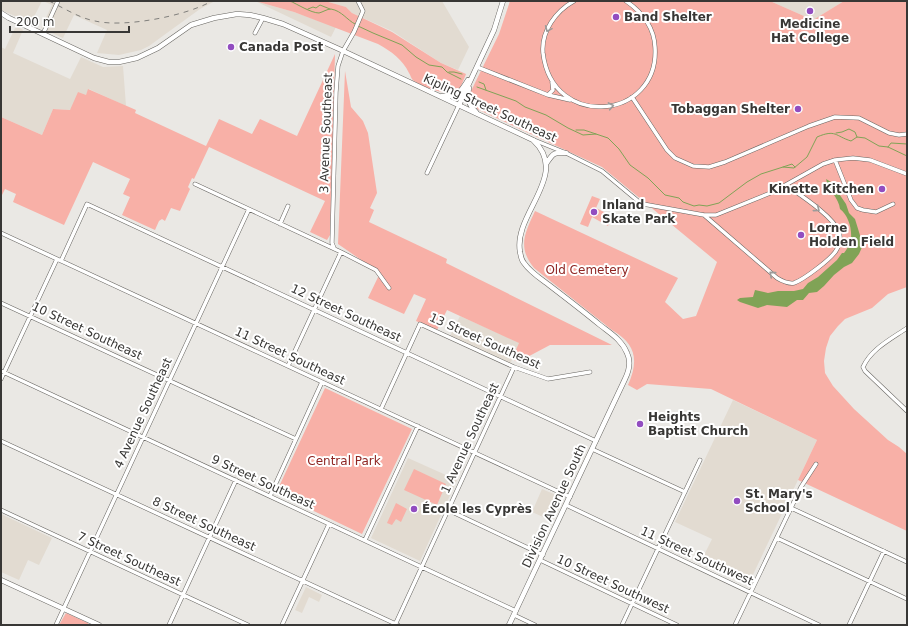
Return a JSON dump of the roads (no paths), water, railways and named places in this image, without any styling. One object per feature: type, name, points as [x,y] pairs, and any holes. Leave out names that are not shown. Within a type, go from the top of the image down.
[{"type":"street","points":[[42,34],[58,1]]},
{"type":"street","name":"3 Avenue Southeast","points":[[334,248],[332,243],[338,66],[343,51],[354,32],[363,11],[358,1]]},
{"type":"street","points":[[427,173],[497,22],[503,1]]},
{"type":"street","points":[[573,101],[561,92],[552,81],[545,66],[543,50],[546,34],[553,19],[564,7],[574,1]]},
{"type":"street","points":[[476,68],[548,95],[588,106],[603,107],[618,104],[632,97],[644,86],[652,72],[656,56],[655,40],[649,24],[639,11],[626,1]]},
{"type":"street","name":"Kipling Street Southeast","points":[[1,15],[102,61],[119,62],[148,54],[191,25],[203,21],[225,15],[237,14],[263,18],[283,24],[527,137],[566,153],[602,171],[643,204],[704,215],[716,215]]},
{"type":"street","points":[[255,33],[263,18]]},
{"type":"street","points":[[433,93],[449,96],[457,94],[476,68]]},
{"type":"street","points":[[470,81],[468,96],[469,104],[480,115]]},
{"type":"street","points":[[548,95],[553,90],[552,81]]},
{"type":"street","points":[[632,97],[667,150],[675,158],[693,166],[709,167],[725,162],[809,126],[835,117],[859,118],[889,133],[899,135],[907,134]]},
{"type":"street","points":[[527,137],[533,140],[542,150],[546,164]]},
{"type":"street","points":[[546,164],[552,154],[556,152],[566,153]]},
{"type":"street","points":[[714,223],[716,215],[786,185],[823,164],[836,160],[853,158],[870,160],[907,174]]},
{"type":"street","points":[[836,160],[851,200],[857,208],[876,212],[892,204]]},
{"type":"street","name":"Division Avenue South","points":[[509,625],[628,374],[629,363],[627,352],[616,337],[534,274],[523,262],[520,255],[519,241],[544,180],[546,164]]},
{"type":"street","points":[[195,184],[334,248],[376,270],[389,288]]},
{"type":"street","points":[[704,215],[777,278],[792,284],[802,279],[833,255],[838,248],[840,233],[836,226],[825,215],[786,185]]},
{"type":"street","name":"12 Street Southeast","points":[[59,260],[87,204],[596,441]]},
{"type":"street","points":[[280,224],[288,206]]},
{"type":"street","name":"4 Avenue Southeast","points":[[56,625],[248,209]]},
{"type":"street","name":"11 Street Southeast","points":[[1,233],[570,497]]},
{"type":"street","points":[[288,366],[341,252]]},
{"type":"street","points":[[1,379],[30,316],[59,260]]},
{"type":"street","name":"10 Street Southeast","points":[[1,303],[296,439]]},
{"type":"street","name":"13 Street Southeast","points":[[407,352],[420,324],[514,368],[548,379],[590,372]]},
{"type":"street","points":[[906,409],[864,371],[863,367],[876,350],[907,328]]},
{"type":"street","points":[[381,409],[407,352]]},
{"type":"street","name":"1 Avenue Southeast","points":[[396,625],[474,452],[514,368]]},
{"type":"street","name":"9 Street Southeast","points":[[3,372],[422,567],[515,613],[535,625]]},
{"type":"street","points":[[270,496],[322,382]]},
{"type":"street","points":[[365,540],[418,426]]},
{"type":"street","name":"8 Street Southeast","points":[[1,441],[396,625]]},
{"type":"street","points":[[592,449],[685,492]]},
{"type":"street","points":[[622,625],[700,460]]},
{"type":"street","points":[[735,625],[801,487],[816,464]]},
{"type":"street","points":[[169,625],[236,480]]},
{"type":"street","name":"11 Street Southwest","points":[[566,505],[819,625]]},
{"type":"street","points":[[792,508],[907,562]]},
{"type":"street","name":"7 Street Southeast","points":[[1,510],[248,625]]},
{"type":"street","points":[[448,510],[542,555]]},
{"type":"street","points":[[282,625],[329,524]]},
{"type":"street","points":[[777,538],[907,599]]},
{"type":"street","points":[[849,625],[884,551]]},
{"type":"street","name":"10 Street Southwest","points":[[540,560],[677,625]]},
{"type":"street","points":[[1,580],[99,625]]},
{"type":"waterway","points":[[290,1],[316,13],[330,9],[335,10],[355,24]]},
{"type":"waterway","points":[[308,9],[313,7],[316,8],[320,5],[330,9]]},
{"type":"waterway","points":[[358,26],[402,45],[416,57],[429,65],[442,67],[447,72],[461,79]]},
{"type":"waterway","points":[[449,72],[462,74]]},
{"type":"waterway","points":[[479,82],[484,84],[486,90]]},
{"type":"waterway","points":[[477,87],[516,101],[525,107],[546,115],[583,135],[596,134],[608,138],[619,149],[630,165],[648,178],[665,195],[679,198],[683,202],[694,206],[707,206],[719,203],[747,182],[761,174],[783,167],[794,168],[807,157],[817,137],[823,135],[832,133],[851,141],[857,137],[865,138],[879,146],[888,147],[907,156]]},
{"type":"waterway","points":[[836,133],[849,129],[855,132],[857,137]]},
{"type":"waterway","points":[[576,130],[584,130],[596,134]]},
{"type":"waterway","points":[[888,147],[891,143],[907,144]]},
{"type":"waterway","points":[[783,167],[792,164],[795,167]]},
{"type":"railway","points":[[49,1],[89,20],[107,23],[138,22],[171,16],[212,1]]},
{"type":"place","name":"Medicine Hat College","points":[[810,11]]},
{"type":"place","name":"Band Shelter","points":[[616,17]]},
{"type":"place","name":"Canada Post","points":[[231,47]]},
{"type":"place","name":"Tobaggan Shelter","points":[[798,109]]},
{"type":"place","name":"Kinette Kitchen","points":[[882,189]]},
{"type":"place","name":"Inland Skate Park","points":[[594,212]]},
{"type":"place","name":"Lorne Holden Field","points":[[801,235]]},
{"type":"place","name":"Heights Baptist Church","points":[[640,424]]},
{"type":"place","name":"St. Mary's School","points":[[737,501]]},
{"type":"place","name":"École les Cyprès","points":[[414,509]]},
{"type":"park label","name":"Old Cemetery","points":[[587,270]]},
{"type":"park label","name":"Central Park","points":[[344,461]]}]
